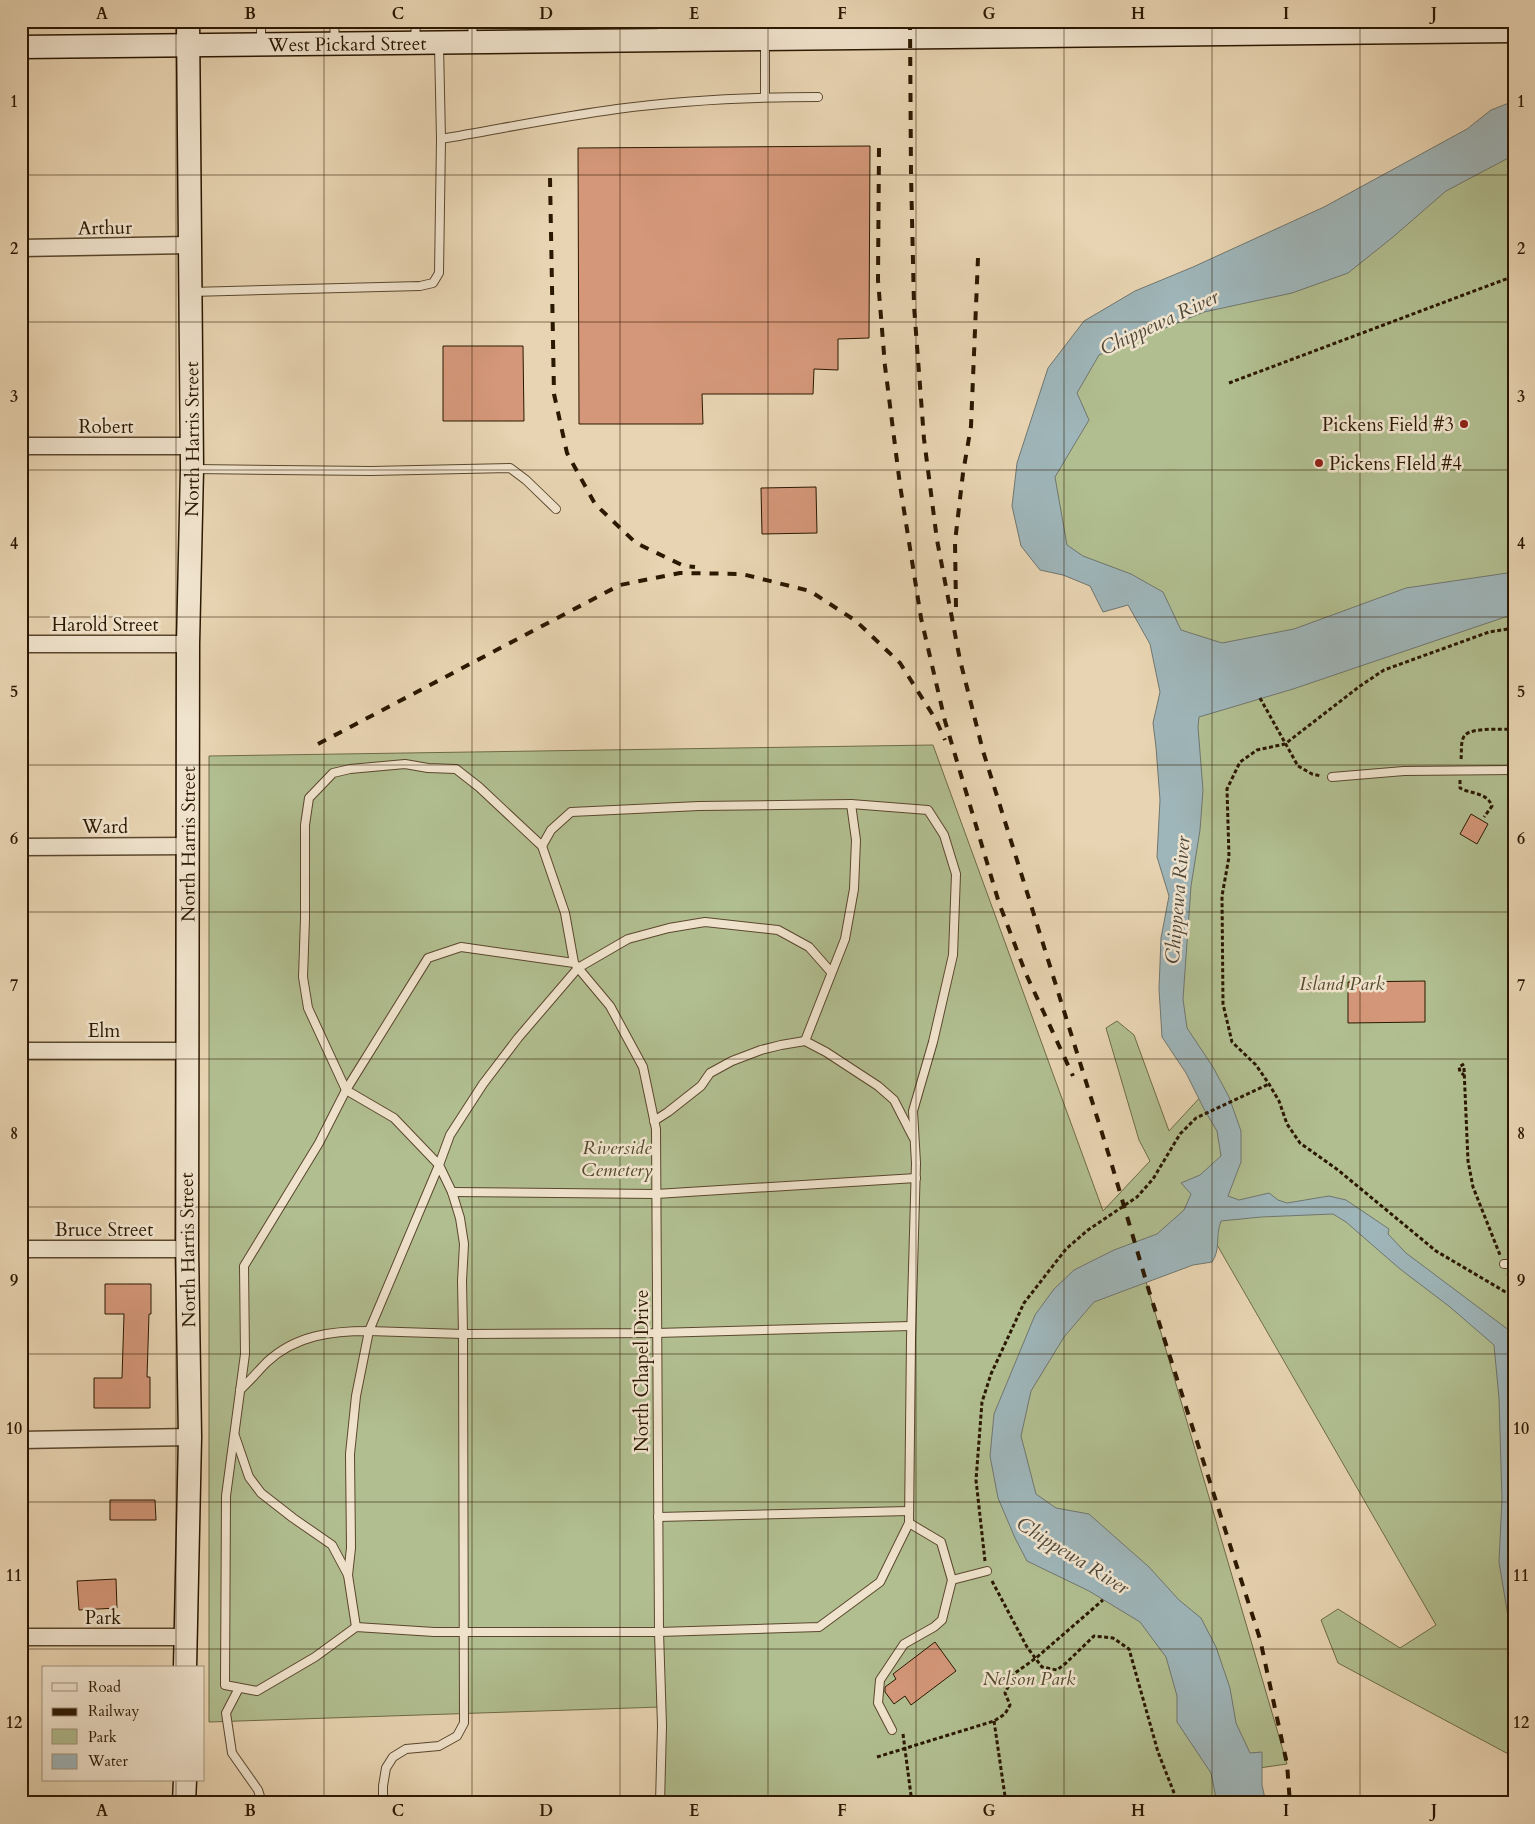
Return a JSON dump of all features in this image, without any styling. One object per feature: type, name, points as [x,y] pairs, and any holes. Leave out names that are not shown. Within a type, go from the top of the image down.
[{"type":"street","name":"North Harris Street","points":[[185,1666],[184,1637],[190,1437],[186,1051],[188,644],[192,469],[188,21]]},
{"type":"street","name":"West Pickard Street","points":[[21,47],[439,43],[473,32],[662,31],[765,39],[848,30],[1514,31]]},
{"type":"street","name":"Arthur","points":[[21,248],[189,245]]},
{"type":"street","name":"Robert","points":[[21,446],[192,446]]},
{"type":"street","name":"Harold Street","points":[[21,644],[188,644]]},
{"type":"street","name":"Ward","points":[[21,847],[188,846]]},
{"type":"street","name":"Elm","points":[[21,1051],[186,1051]]},
{"type":"street","name":"Bruce Street","points":[[21,1249],[187,1249]]},
{"type":"street","points":[[21,1440],[190,1437]]},
{"type":"street","name":"Park","points":[[21,1637],[184,1637]]},
{"type":"street","points":[[184,1782],[184,1803]]},
{"type":"lane","points":[[261,21],[261,44]]},
{"type":"lane","points":[[334,21],[335,44]]},
{"type":"lane","points":[[415,43],[416,21]]},
{"type":"lane","points":[[765,39],[765,97]]},
{"type":"lane","points":[[190,292],[420,286],[433,283],[439,273],[441,139],[439,43]]},
{"type":"lane","points":[[441,139],[619,108],[699,100],[818,97]]},
{"type":"lane","points":[[192,469],[371,471],[510,468],[526,480],[556,509]]},
{"type":"lane","points":[[383,1803],[386,1768],[393,1757],[406,1749],[439,1746],[457,1736],[464,1723],[462,1281],[464,1244],[460,1218],[452,1192],[439,1165],[394,1118],[346,1090],[308,1008],[303,977],[305,825],[309,798],[333,773],[350,769],[405,764],[428,768],[456,769],[479,787],[542,846],[565,913],[576,965]]},
{"type":"lane","points":[[1332,777],[1404,771],[1514,770]]},
{"type":"lane","points":[[542,846],[550,830],[571,812],[699,806],[851,804],[928,810],[944,835],[956,874],[953,955],[933,1042],[914,1112],[916,1178],[908,1523],[880,1582],[819,1627],[659,1632],[434,1632],[356,1627],[315,1657],[257,1691],[224,1685],[226,1496],[245,1354],[244,1266],[319,1143],[346,1090],[428,958],[461,947],[576,965]]},
{"type":"lane","points":[[805,1041],[845,939],[849,923],[854,889],[856,840],[851,804]]},
{"type":"lane","points":[[356,1627],[348,1575],[351,1548],[350,1454],[356,1396],[369,1331],[450,1135],[483,1084],[576,965],[628,939],[669,928],[706,922],[778,930],[809,947],[831,972]]},
{"type":"lane","name":"North Chapel Drive","points":[[576,965],[610,1006],[643,1067],[656,1129],[659,1632],[662,1726],[660,1803]]},
{"type":"lane","points":[[654,1121],[701,1086],[710,1073],[725,1065],[762,1050],[805,1041],[826,1052],[878,1086],[894,1100],[915,1141]]},
{"type":"lane","points":[[452,1192],[656,1194],[916,1178]]},
{"type":"lane","points":[[1504,1264],[1514,1264]]},
{"type":"lane","points":[[240,1390],[268,1361],[292,1344],[334,1332],[369,1331],[463,1334],[657,1333],[912,1326]]},
{"type":"lane","points":[[234,1434],[249,1477],[261,1493],[332,1545],[348,1575]]},
{"type":"lane","points":[[658,1517],[909,1511]]},
{"type":"lane","points":[[892,1730],[878,1702],[880,1680],[904,1644],[934,1627],[942,1620],[952,1580],[941,1542],[908,1523]]},
{"type":"lane","points":[[952,1580],[987,1572]]},
{"type":"lane","points":[[240,1688],[226,1712],[232,1753],[258,1790],[262,1803]]},
{"type":"path","points":[[1229,382],[1514,276]]},
{"type":"path","points":[[1514,628],[1489,632],[1384,670],[1285,744],[1257,750],[1240,762],[1227,789],[1229,857],[1222,896],[1223,1004],[1232,1042],[1256,1065],[1269,1084],[1279,1101],[1287,1124],[1300,1143],[1338,1170],[1436,1251],[1514,1297]]},
{"type":"path","points":[[1260,698],[1298,766],[1312,774],[1332,777]]},
{"type":"path","points":[[1464,1066],[1468,1162],[1473,1187],[1514,1291]]},
{"type":"path","points":[[1178,1803],[1158,1752],[1129,1649],[1113,1638],[1094,1636],[1057,1670],[1042,1667],[1027,1647],[987,1572],[976,1480],[982,1402],[991,1374],[1024,1303],[1066,1249],[1088,1230],[1137,1197],[1153,1179],[1180,1134],[1196,1118],[1269,1084]]},
{"type":"path","points":[[877,1757],[994,1721],[1005,1714],[1010,1705],[1005,1692],[1015,1672],[1036,1658],[1103,1600]]},
{"type":"path","points":[[994,1721],[1006,1803]]},
{"type":"path","points":[[902,1726],[912,1803]]},
{"type":"green space","points":[[1514,124],[1514,1757],[1338,1663],[1321,1620],[1338,1609],[1400,1648],[1436,1625],[1205,1224],[1140,1261],[1287,1764],[1238,1771],[1239,1803],[659,1803],[661,1707],[209,1722],[209,756],[933,745],[1103,1211],[1150,1161],[1139,1140],[1106,1028],[1117,1021],[1134,1035],[1169,1131],[1204,1093],[1165,1025],[1188,792],[1152,601],[1043,553],[1025,504],[1096,347]]},
{"type":"water","name":"Chippewa River","points":[[1514,101],[1514,155],[1446,191],[1348,273],[1292,293],[1204,312],[1099,355],[1077,393],[1089,420],[1055,477],[1067,545],[1083,556],[1131,574],[1163,592],[1181,630],[1222,643],[1294,629],[1406,588],[1514,572],[1514,614],[1293,689],[1199,717],[1198,727],[1203,790],[1200,830],[1191,886],[1183,999],[1187,1028],[1213,1067],[1229,1097],[1241,1131],[1241,1162],[1228,1196],[1239,1200],[1269,1193],[1278,1200],[1287,1203],[1329,1196],[1346,1200],[1389,1229],[1388,1234],[1406,1253],[1514,1334],[1514,1653],[1499,1562],[1502,1499],[1499,1398],[1494,1345],[1450,1307],[1400,1269],[1346,1222],[1333,1214],[1221,1221],[1217,1248],[1212,1262],[1193,1265],[1094,1302],[1064,1337],[1031,1391],[1021,1436],[1036,1494],[1056,1508],[1089,1514],[1149,1567],[1179,1600],[1201,1618],[1216,1647],[1230,1688],[1236,1723],[1250,1753],[1262,1752],[1262,1785],[1266,1803],[1217,1803],[1211,1773],[1177,1722],[1177,1696],[1166,1657],[1140,1622],[1089,1591],[1027,1561],[998,1498],[990,1456],[994,1414],[1035,1315],[1054,1289],[1074,1270],[1114,1250],[1157,1234],[1184,1210],[1191,1194],[1181,1183],[1200,1175],[1221,1156],[1217,1131],[1186,1073],[1162,1037],[1159,989],[1161,938],[1169,896],[1157,857],[1160,800],[1153,723],[1160,692],[1150,644],[1128,605],[1103,612],[1090,586],[1063,575],[1040,570],[1021,546],[1012,506],[1017,463],[1048,368],[1084,321],[1135,291],[1193,267],[1324,207],[1467,129],[1491,110]]},
{"type":"building","points":[[870,146],[869,338],[838,339],[838,370],[814,369],[813,394],[702,394],[703,424],[579,424],[578,148]]},
{"type":"building","points":[[443,346],[523,346],[524,421],[443,421]]},
{"type":"building","points":[[816,487],[817,533],[762,534],[761,488]]},
{"type":"building","points":[[1471,814],[1488,824],[1477,844],[1460,834]]},
{"type":"building","points":[[1425,981],[1425,1022],[1348,1023],[1348,982]]},
{"type":"building","points":[[105,1284],[151,1284],[147,1377],[150,1377],[150,1408],[94,1408],[94,1378],[122,1378],[124,1314],[105,1314]]},
{"type":"building","points":[[110,1500],[155,1500],[156,1520],[110,1520]]},
{"type":"building","points":[[116,1579],[117,1608],[79,1610],[77,1581]]},
{"type":"building","points":[[935,1642],[956,1671],[911,1705],[905,1696],[894,1704],[885,1692],[885,1687],[896,1679],[893,1674]]},
{"type":"railway","points":[[910,21],[914,306],[924,439],[937,540],[960,660],[983,751],[1111,1162],[1149,1291],[1260,1639],[1287,1764],[1290,1803]]},
{"type":"railway","points":[[879,148],[878,280],[885,366],[900,485],[921,618],[945,721],[999,903],[1026,974],[1073,1076]]},
{"type":"railway","points":[[550,178],[554,394],[567,453],[595,504],[636,543],[684,566],[695,567]]},
{"type":"railway","points":[[956,607],[955,542],[963,473],[971,426],[978,258]]},
{"type":"railway","points":[[318,744],[620,585],[680,573],[742,574],[810,591],[856,621],[900,663],[936,720],[945,740]]},
{"type":"place","name":"Pickens Field #3","points":[[1464,424]]},
{"type":"place","name":"Pickens FIeld #4","points":[[1319,463]]},
{"type":"park label","name":"Island Park","points":[[1342,983]]},
{"type":"park label","name":"Riverside Cemetery","points":[[617,1158]]},
{"type":"park label","name":"Nelson Park","points":[[1029,1678]]}]
